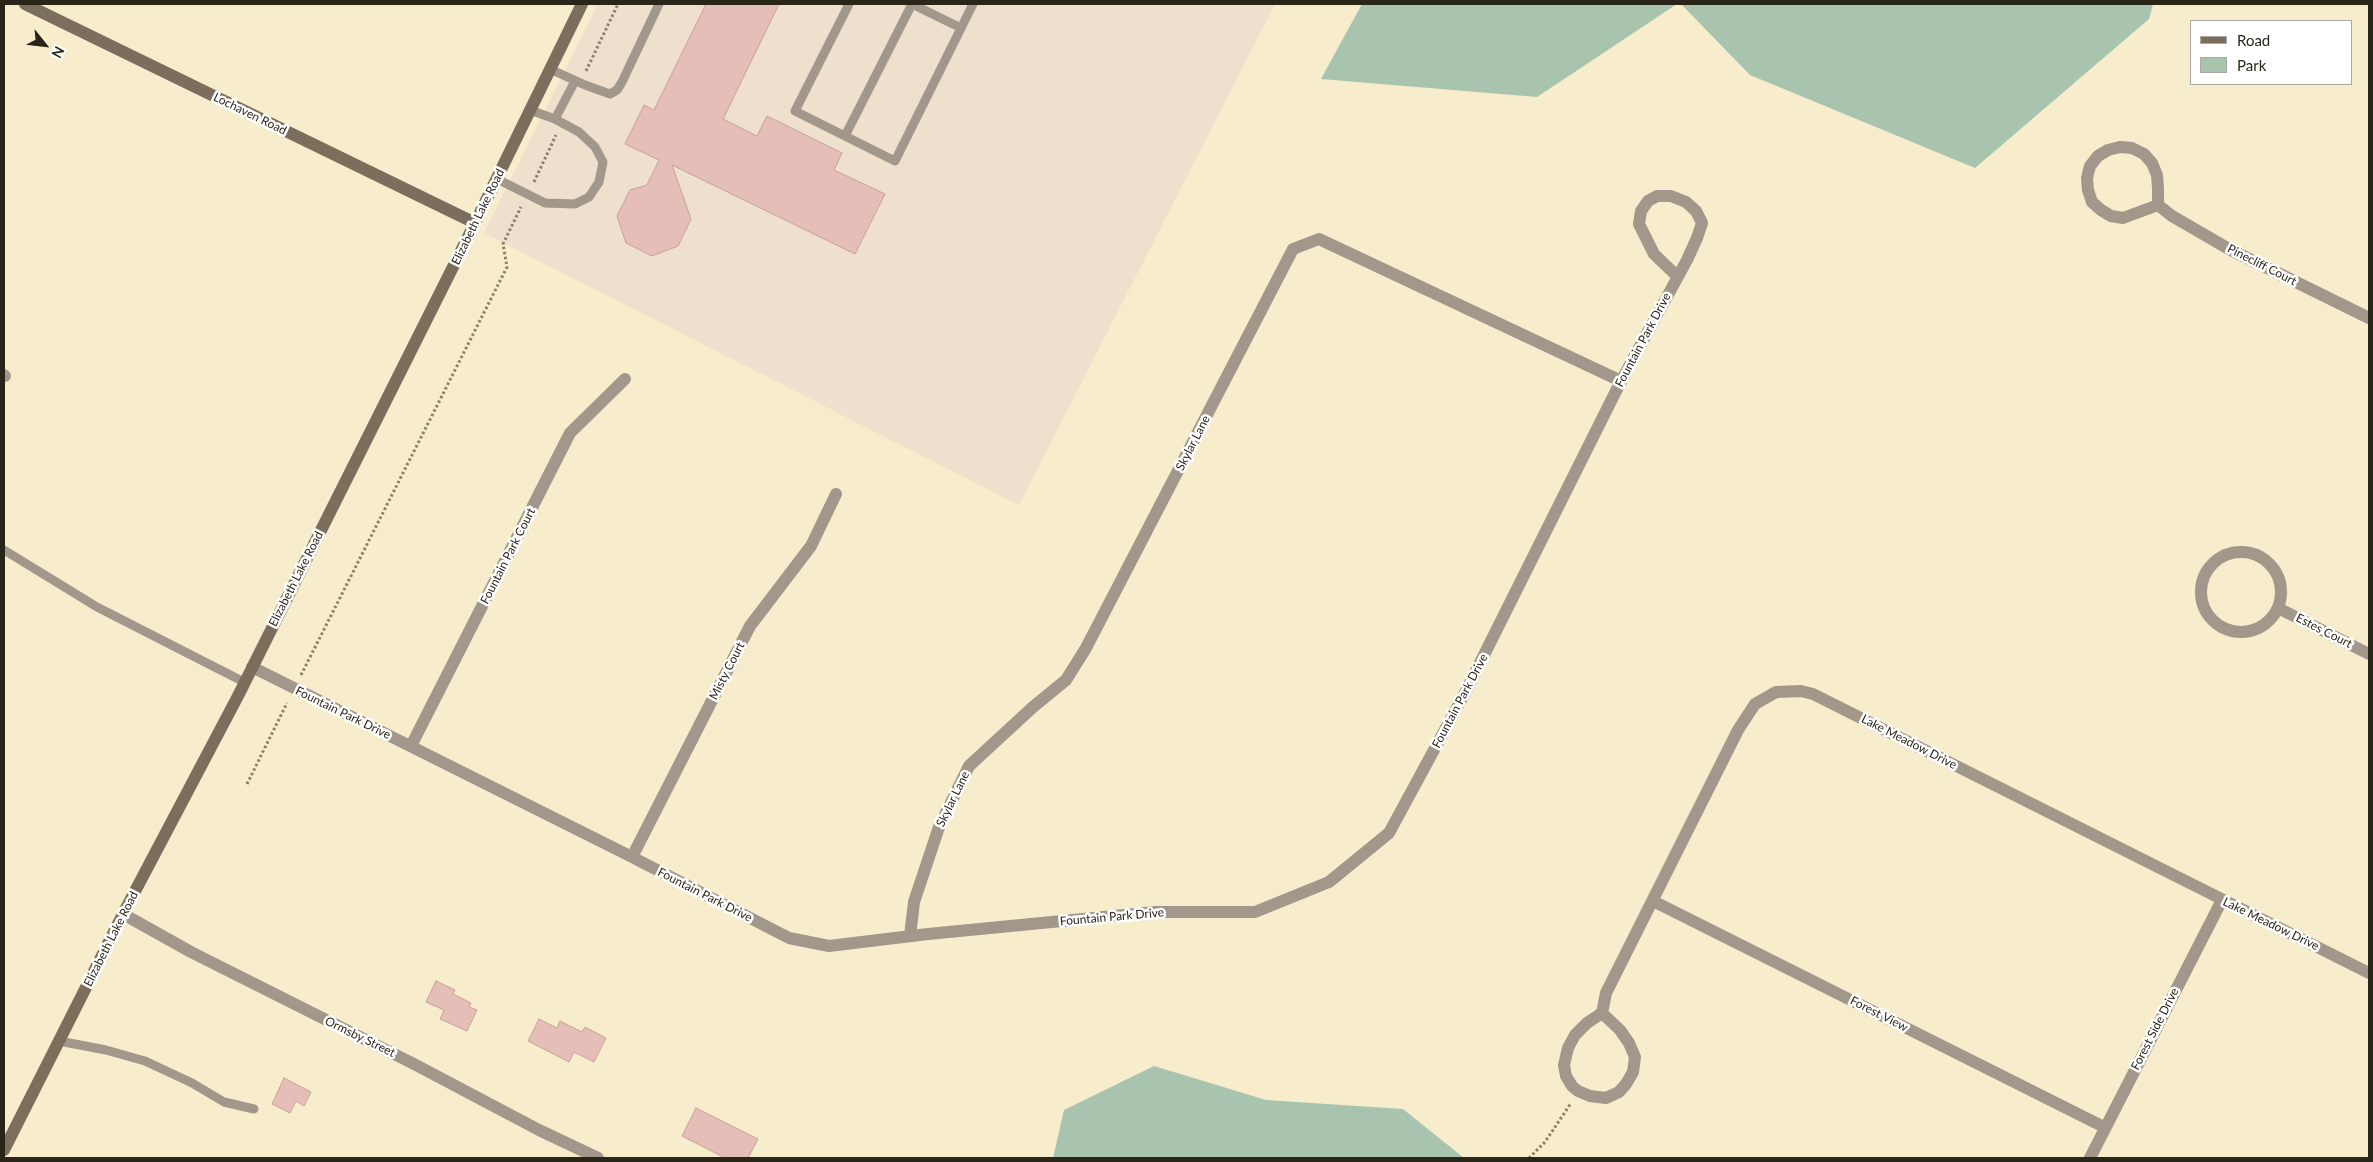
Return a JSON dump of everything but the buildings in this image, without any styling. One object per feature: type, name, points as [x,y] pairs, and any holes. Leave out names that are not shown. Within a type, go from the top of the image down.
[{"type":"street","name":"Lochaven Road","points":[[25,4],[475,223]]},
{"type":"street","name":"Elizabeth Lake Road","points":[[4,1150],[7,1135],[59,1041],[252,667],[497,179],[582,4]]},
{"type":"street","points":[[2114,148],[2132,148],[2144,154],[2152,163],[2157,175],[2158,205],[2124,218],[2112,216],[2101,210],[2092,202],[2088,190],[2087,178],[2090,166],[2098,156],[2114,148]]},
{"type":"street","name":"Fountain Park Drive","points":[[252,667],[632,857],[788,938],[830,946],[910,936],[1155,912],[1255,912],[1329,882],[1389,833],[1467,689],[1621,381],[1678,277],[1697,238],[1702,223],[1696,211],[1686,202],[1671,196],[1657,196],[1648,200],[1641,212],[1639,224],[1654,254],[1678,277]]},
{"type":"street","name":"Pinecliff Court","points":[[2158,205],[2172,216],[2229,248],[2369,318]]},
{"type":"street","name":"Skylar Lane","points":[[910,936],[914,902],[939,827],[969,766],[1033,706],[1066,680],[1081,656],[1293,249],[1320,238],[1621,381]]},
{"type":"street","name":"Fountain Park Court","points":[[411,746],[570,433],[625,379]]},
{"type":"street","name":"Misty Court","points":[[632,857],[750,626],[810,546],[836,494]]},
{"type":"street","points":[[2236,552],[2260,555],[2277,572],[2282,596],[2278,608],[2271,619],[2262,627],[2249,632],[2236,632],[2224,628],[2213,621],[2206,611],[2202,599],[2201,586],[2205,574],[2213,563],[2223,556],[2236,552]]},
{"type":"street","name":"Estes Court","points":[[2278,608],[2369,654]]},
{"type":"street","name":"Lake Meadow Drive","points":[[1602,1013],[1606,993],[1734,739],[1755,704],[1776,692],[1801,691],[1813,694],[2369,973]]},
{"type":"street","name":"Forest Side Drive","points":[[2090,1158],[2104,1127],[2222,900]]},
{"type":"street","name":"Forest View","points":[[1653,901],[2104,1127]]},
{"type":"street","name":"Ormsby Street","points":[[123,914],[191,952],[414,1064],[539,1130],[598,1158]]},
{"type":"street","points":[[1602,1013],[1620,1030],[1629,1043],[1635,1057],[1633,1072],[1626,1084],[1619,1092],[1606,1098],[1590,1096],[1578,1091],[1566,1076],[1564,1058],[1575,1035],[1587,1023],[1602,1013]]},
{"type":"lane","points":[[550,69],[604,93],[610,94],[617,90],[659,4]]},
{"type":"lane","points":[[849,4],[795,111],[895,161],[973,4]]},
{"type":"lane","points":[[845,136],[912,4],[961,28]]},
{"type":"lane","points":[[558,121],[578,82]]},
{"type":"lane","points":[[497,179],[545,203],[576,204],[589,197],[599,182],[603,162],[596,147],[579,132],[530,110]]},
{"type":"lane","points":[[4,550],[97,607],[244,682]]},
{"type":"lane","points":[[59,1041],[106,1050],[145,1062],[192,1083],[224,1102],[254,1109]]},
{"type":"path","points":[[578,82],[618,4]]},
{"type":"path","points":[[247,784],[507,267],[503,244],[558,121]]},
{"type":"path","points":[[1529,1158],[1545,1142],[1578,1091]]},
{"type":"shaded area","points":[[598,4],[1275,4],[1019,505],[484,233]]},
{"type":"green space","points":[[1362,4],[1677,4],[1537,97],[1321,79]]},
{"type":"green space","points":[[1681,4],[2153,4],[2149,19],[1975,168],[1750,75]]},
{"type":"green space","points":[[1154,1066],[1266,1100],[1403,1109],[1464,1158],[1053,1158],[1064,1110]]}]
